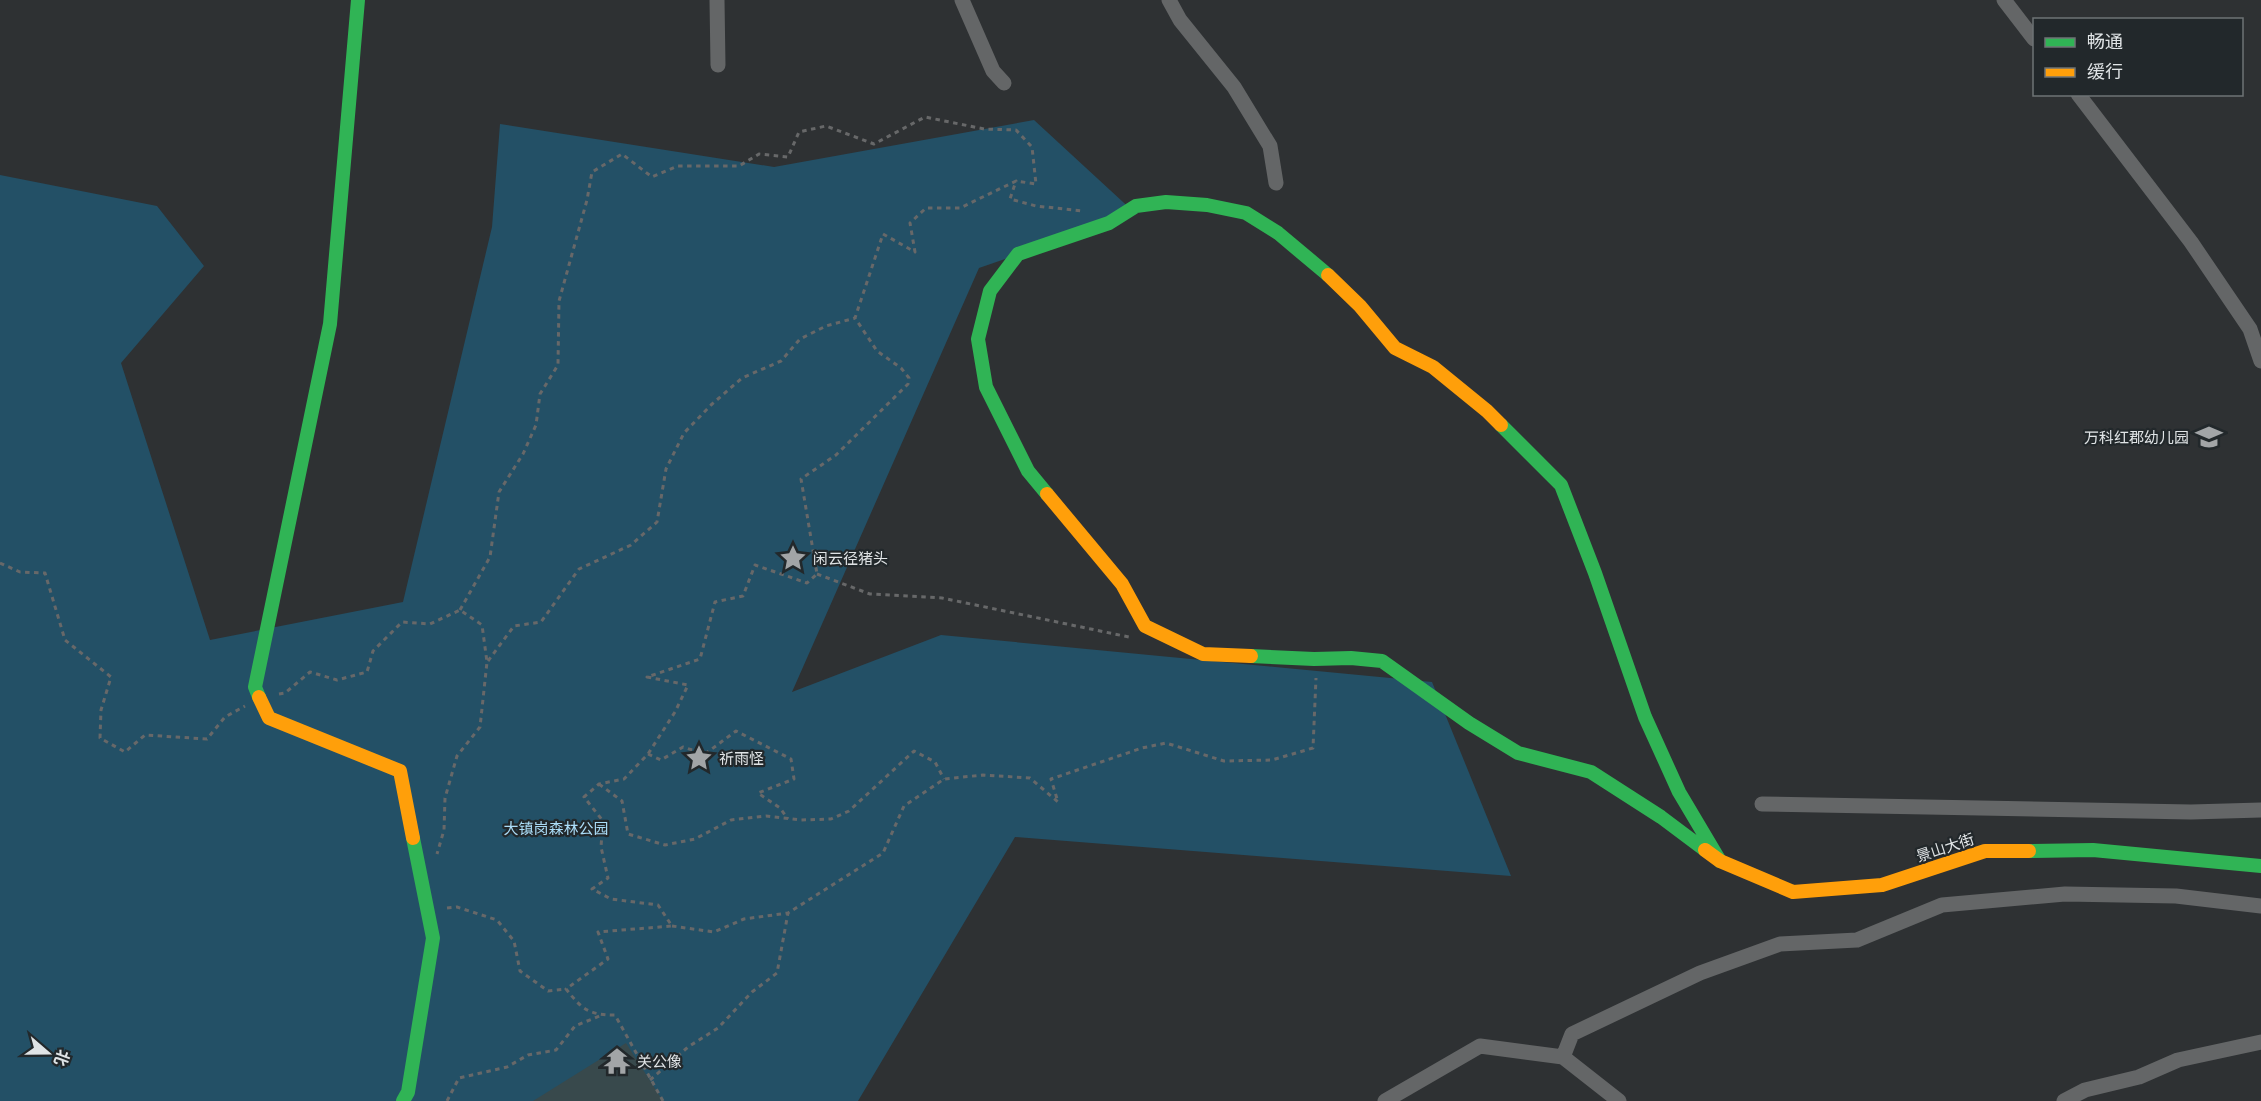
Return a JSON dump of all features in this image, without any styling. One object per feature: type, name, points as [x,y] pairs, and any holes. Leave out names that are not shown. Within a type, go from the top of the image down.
[{"type":"street","points":[[358,0],[330,324],[255,687],[269,718],[400,771],[433,938],[408,1092],[403,1101]]},
{"type":"street","points":[[717,0],[718,65]]},
{"type":"street","points":[[962,0],[993,71],[1004,83]]},
{"type":"street","points":[[1169,0],[1180,20],[1234,87],[1270,146],[1276,183]]},
{"type":"street","points":[[2004,0],[2033,38]]},
{"type":"street","points":[[2080,96],[2146,180],[2204,261],[2250,329],[2261,361]]},
{"type":"street","name":"景山大街","points":[[1720,861],[1679,792],[1645,717],[1599,584],[1560,485],[1487,411],[1433,367],[1395,348],[1360,306],[1324,271],[1278,233],[1246,213],[1207,205],[1166,202],[1136,206],[1109,223],[1018,254],[990,291],[978,339],[986,387],[1028,471],[1122,584],[1145,626],[1203,654],[1382,661],[1469,723],[1518,753],[1591,772],[1661,817],[1720,861],[1793,892],[1882,885],[1985,851],[2093,850],[2261,866]]},
{"type":"street","points":[[1762,804],[2191,812],[2261,810]]},
{"type":"street","points":[[1563,1057],[1572,1034],[1700,973],[1780,944],[1857,940],[1942,905],[2065,894],[2176,896],[2261,906]]},
{"type":"street","points":[[2064,1101],[2085,1090],[2139,1077],[2178,1060],[2261,1042]]},
{"type":"street","points":[[1385,1101],[1480,1046],[1563,1057],[1619,1101]]},
{"type":"path","points":[[0,563],[20,572],[45,573],[65,640],[111,677],[100,710],[100,738],[125,752],[146,735],[207,739],[225,717],[259,697],[285,693],[310,672],[337,680],[367,672],[373,651],[402,622],[430,624],[460,610],[490,557],[499,492],[523,454],[536,425],[540,394],[558,365],[560,301],[587,200],[592,172],[622,154],[652,177],[678,166],[739,166],[759,154],[788,157],[799,132],[826,126],[874,144],[925,117],[984,129],[1016,130],[1032,147],[1036,184],[1016,181],[960,208],[926,208],[910,223],[915,252],[883,234],[855,318]]},
{"type":"path","points":[[1016,181],[1010,199],[1036,206],[1083,211],[1109,223]]},
{"type":"path","points":[[817,574],[801,479],[836,455],[908,384],[909,378],[901,368],[877,351],[855,318]]},
{"type":"path","points":[[487,662],[514,626],[541,622],[579,569],[631,545],[657,522],[666,469],[684,433],[711,405],[742,378],[781,362],[800,339],[826,326],[855,318]]},
{"type":"path","points":[[672,926],[658,905],[611,899],[592,889],[608,878],[600,847],[603,821],[584,797],[599,784],[624,779],[648,754],[675,712],[688,685],[647,677],[700,659],[715,602],[743,596],[755,565],[807,583],[817,574]]},
{"type":"path","points":[[817,574],[870,594],[942,598],[1134,638]]},
{"type":"path","points":[[434,863],[444,830],[445,798],[458,756],[480,727],[487,662],[482,625],[460,610]]},
{"type":"path","points":[[427,910],[457,907],[497,920],[514,941],[520,971],[548,991],[566,989],[608,959],[598,932],[672,926],[714,932],[744,919],[788,913],[883,853],[904,806],[944,780],[983,775],[1030,778],[1058,802],[1051,779],[1142,748],[1166,743],[1224,762],[1272,760],[1313,748],[1316,687]]},
{"type":"path","points":[[648,754],[661,760],[683,747],[705,754],[736,731],[791,759],[794,778],[758,793],[780,808],[788,819]]},
{"type":"path","points":[[599,784],[622,801],[628,834],[665,845],[695,839],[731,820],[766,816],[788,819],[831,819],[849,811],[914,751],[935,762],[944,780]]},
{"type":"path","points":[[650,1080],[688,1047],[718,1028],[752,992],[777,973],[788,913]]},
{"type":"path","points":[[566,989],[581,1008],[602,1015],[615,1015],[663,1101]]},
{"type":"path","points":[[447,1101],[459,1078],[507,1067],[528,1055],[556,1050],[575,1026],[602,1015]]},
{"type":"green space","name":"大镇岗森林公园","points":[[1034,120],[1136,214],[979,268],[792,692],[941,635],[1432,682],[1511,876],[1015,837],[858,1101],[0,1101],[0,175],[157,206],[204,266],[121,363],[210,640],[403,602],[492,227],[500,124],[774,167]]},
{"type":"building","name":"关公像","points":[[626,1043],[663,1101],[533,1101]]},
{"type":"traffic: fast","points":[[259,697],[255,687],[330,324],[358,0]]},
{"type":"traffic: fast","points":[[1047,494],[1028,471],[986,387],[978,339],[990,291],[1018,254],[1109,223],[1136,206],[1166,202],[1207,205],[1246,213],[1278,233],[1328,275]]},
{"type":"traffic: fast","points":[[1501,425],[1561,485],[1595,573],[1645,717],[1679,792],[1720,861]]},
{"type":"traffic: fast","points":[[1251,656],[1351,658],[1382,661],[1469,723],[1518,753],[1591,772],[1661,817],[1705,850]]},
{"type":"traffic: fast","points":[[403,1101],[408,1092],[433,938],[413,838]]},
{"type":"traffic: fast","points":[[2029,851],[2093,850],[2261,866]]},
{"type":"traffic: slow","points":[[1328,275],[1360,306],[1395,348],[1433,367],[1501,425]]},
{"type":"traffic: slow","points":[[1047,494],[1122,584],[1145,626],[1203,654],[1251,656]]},
{"type":"traffic: slow","points":[[259,697],[269,718],[400,771],[413,838]]},
{"type":"traffic: slow","points":[[1705,850],[1720,861],[1793,892],[1882,885],[1985,851],[2029,851]]},
{"type":"place","name":"万科红郡幼儿园","points":[[2209,437]]},
{"type":"place","name":"闲云径猪头","points":[[793,558]]},
{"type":"place","name":"祈雨怪","points":[[699,758]]},
{"type":"place","name":"关公像","points":[[617,1061]]}]
